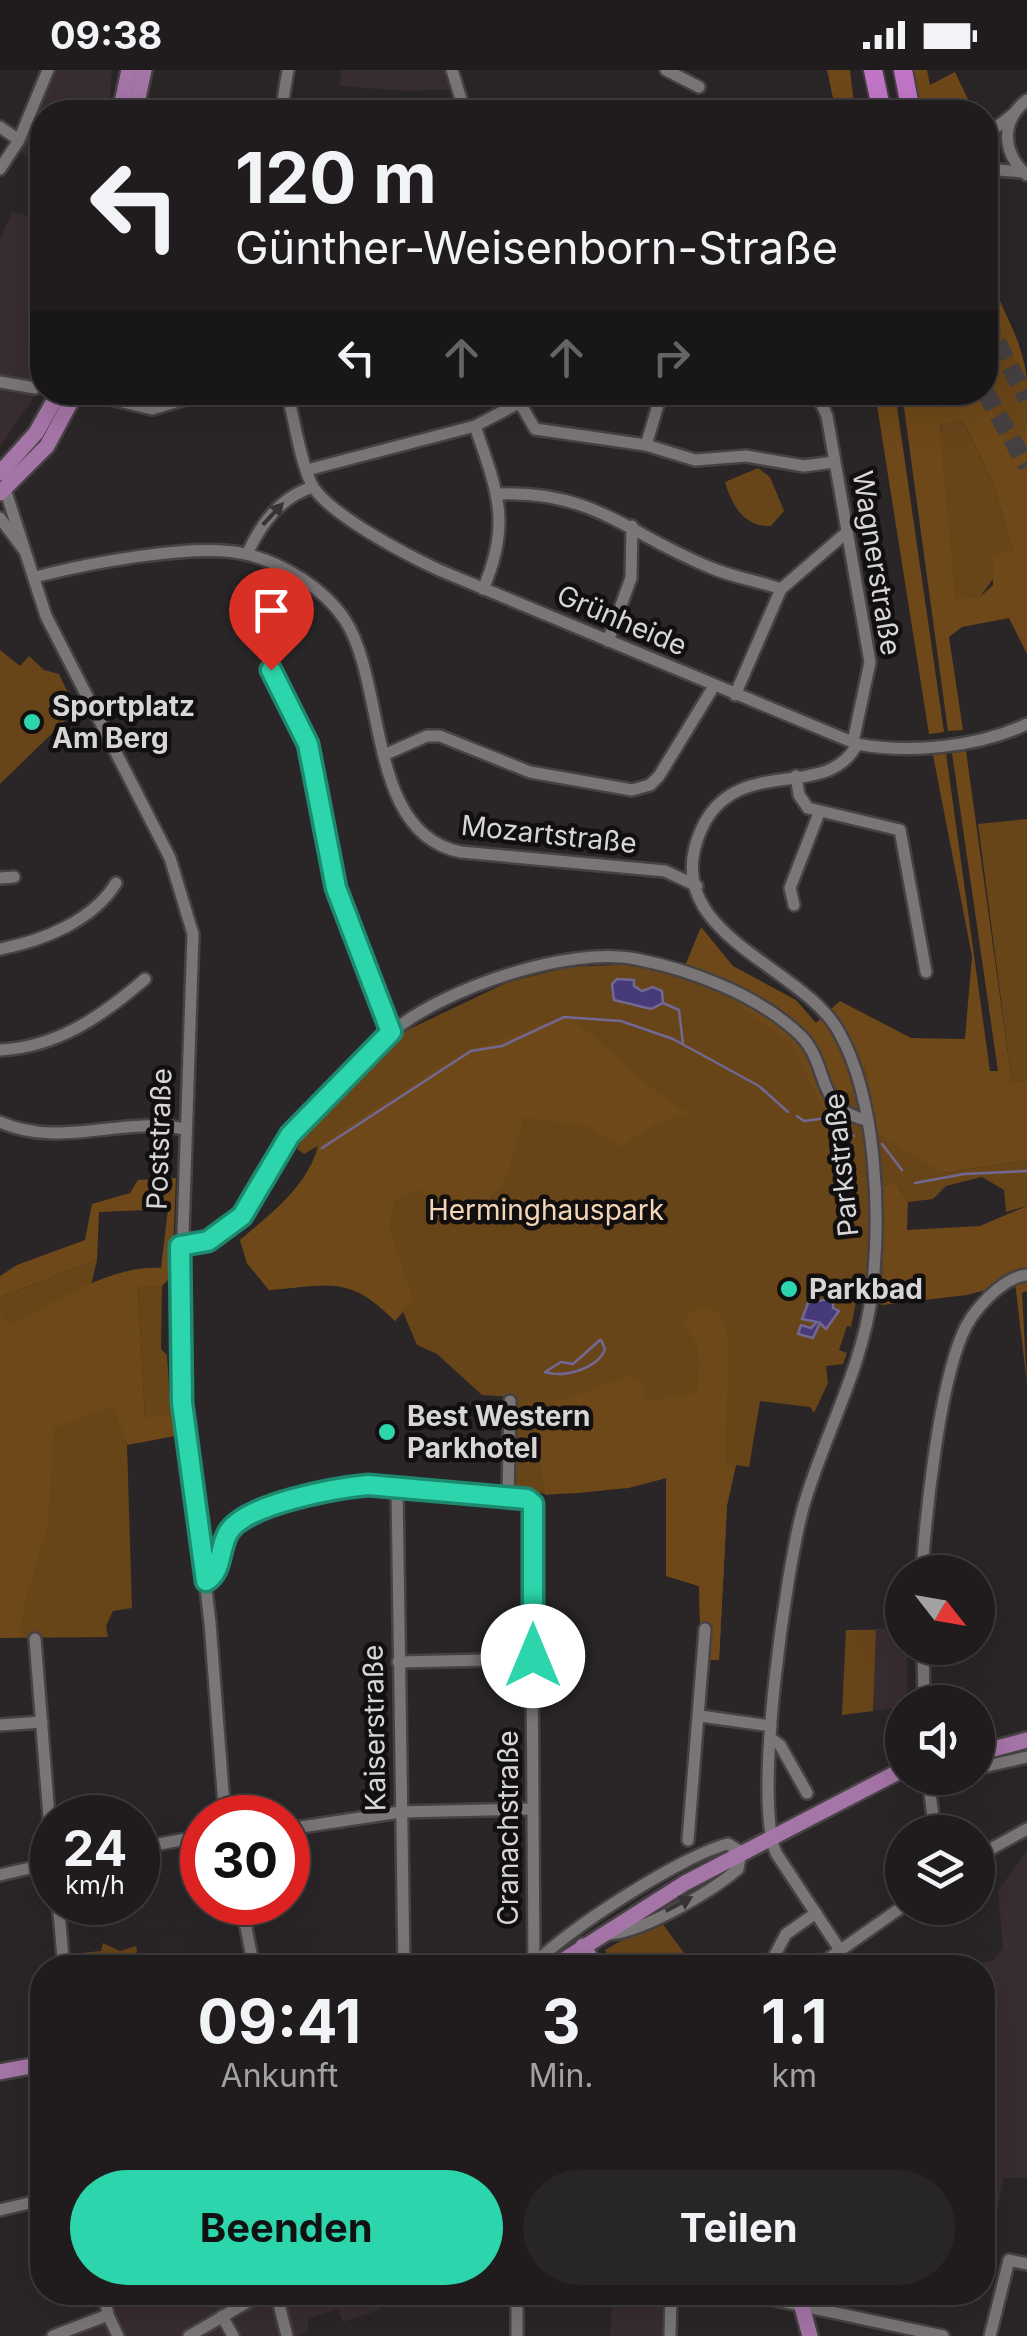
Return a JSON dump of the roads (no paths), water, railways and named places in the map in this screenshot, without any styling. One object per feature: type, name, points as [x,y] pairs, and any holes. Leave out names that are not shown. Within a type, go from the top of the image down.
[{"type":"highway","points":[[873,70],[879,100]]},
{"type":"highway","points":[[903,70],[909,100]]},
{"type":"main road","points":[[123,100],[129,70]]},
{"type":"main road","points":[[138,100],[144,70]]},
{"type":"main road","points":[[2,485],[51,405]]},
{"type":"main road","points":[[2,485],[36,461],[70,405]]},
{"type":"main road","points":[[995,1748],[1027,1740]]},
{"type":"main road","points":[[570,1955],[616,1923],[741,1852],[885,1779]]},
{"type":"main road","points":[[583,1946],[589,1955]]},
{"type":"main road","points":[[0,2072],[30,2066]]},
{"type":"main road","points":[[801,2305],[810,2336]]},
{"type":"street","points":[[36,100],[48,70]]},
{"type":"street","points":[[283,100],[288,70]]},
{"type":"street","points":[[452,70],[461,100]]},
{"type":"street","points":[[666,70],[699,87]]},
{"type":"street","points":[[998,126],[1025,100]]},
{"type":"street","points":[[0,169],[20,140],[30,115]]},
{"type":"street","points":[[1012,116],[1007,145],[1025,174]]},
{"type":"street","points":[[0,128],[20,140]]},
{"type":"street","points":[[998,170],[1025,174]]},
{"type":"street","points":[[0,382],[30,387]]},
{"type":"street","points":[[135,405],[152,409],[165,405]]},
{"type":"street","points":[[246,554],[268,517],[301,490],[313,487],[290,405]]},
{"type":"street","points":[[306,470],[475,426],[516,405]]},
{"type":"street","points":[[521,405],[535,428],[646,445],[694,460],[746,456],[804,466],[834,462]]},
{"type":"street","points":[[646,445],[658,405]]},
{"type":"street","name":"Wagnerstraße","points":[[822,405],[870,662],[855,743]]},
{"type":"street","points":[[475,426],[502,516],[498,554],[483,588]]},
{"type":"street","name":"Poststraße","points":[[2,485],[52,628],[170,858],[196,952],[180,1246],[182,1403],[206,1581],[223,1795]]},
{"type":"street","name":"Grünheide","points":[[313,487],[396,550],[855,743],[878,748],[966,741],[1027,724]]},
{"type":"street","points":[[498,494],[570,499],[632,526],[715,570],[781,589]]},
{"type":"street","name":"Poststraße","points":[[0,518],[28,556]]},
{"type":"street","points":[[608,641],[632,578],[632,526]]},
{"type":"street","points":[[735,695],[781,589],[847,532]]},
{"type":"street","name":"Mozartstraße","points":[[35,577],[193,551],[246,554],[292,574],[322,594],[347,623],[384,755],[407,816],[421,833],[448,850],[664,871],[697,886]]},
{"type":"street","points":[[271,670],[308,744],[336,888],[391,1032]]},
{"type":"street","points":[[384,755],[427,736],[440,736],[530,772],[632,790],[650,785],[714,686]]},
{"type":"street","points":[[697,886],[694,860],[698,836],[720,802],[746,785],[837,766],[855,743]]},
{"type":"street","points":[[796,776],[802,802],[820,813],[900,830],[926,972]]},
{"type":"street","points":[[794,905],[790,888],[820,813]]},
{"type":"street","points":[[0,878],[14,877]]},
{"type":"street","points":[[0,949],[56,932],[99,904],[116,883]]},
{"type":"street","name":"Parkstraße","points":[[697,886],[727,938],[804,989],[839,1030],[866,1120],[876,1226],[869,1313],[853,1375],[826,1437],[802,1512],[771,1732],[770,1838]]},
{"type":"street","points":[[180,1246],[208,1241],[242,1216],[290,1135],[391,1032],[423,1011],[512,972],[562,960],[635,959],[719,984],[795,1031],[812,1053],[832,1101],[848,1116],[866,1120]]},
{"type":"street","points":[[0,1050],[54,1040],[92,1020],[145,979]]},
{"type":"street","points":[[832,1101],[862,1101]]},
{"type":"street","points":[[0,1122],[27,1132],[56,1135],[153,1126],[184,1129]]},
{"type":"street","points":[[925,1555],[956,1356],[982,1302],[1014,1278],[1027,1275]]},
{"type":"street","points":[[206,1581],[216,1572],[229,1530],[251,1512],[347,1487],[397,1487],[508,1497],[510,1401]]},
{"type":"street","name":"Kaiserstraße","points":[[397,1487],[404,1955]]},
{"type":"street","name":"Cranachstraße","points":[[508,1497],[527,1499],[532,1508],[533,1955]]},
{"type":"street","points":[[688,1840],[705,1629]]},
{"type":"street","points":[[35,1639],[47,1795]]},
{"type":"street","points":[[398,1662],[533,1659]]},
{"type":"street","points":[[700,1716],[771,1732],[807,1793]]},
{"type":"street","points":[[0,1725],[42,1722]]},
{"type":"street","points":[[995,1764],[1027,1756]]},
{"type":"street","points":[[310,1826],[400,1812],[532,1809]]},
{"type":"street","points":[[995,1847],[1027,1829]]},
{"type":"street","points":[[770,1838],[840,1950]]},
{"type":"street","points":[[549,1955],[622,1899],[722,1845],[741,1852],[738,1869],[713,1886],[626,1932],[599,1934]]},
{"type":"street","points":[[0,1875],[30,1866]]},
{"type":"street","points":[[616,1923],[622,1899]]},
{"type":"street","points":[[775,1955],[786,1934],[816,1913]]},
{"type":"street","points":[[833,1955],[885,1918]]},
{"type":"street","points":[[60,1925],[63,1955]]},
{"type":"street","points":[[246,1925],[251,1955]]},
{"type":"street","points":[[0,2210],[30,2203]]},
{"type":"street","points":[[990,2336],[1008,2260],[1027,2264]]},
{"type":"street","points":[[106,2305],[118,2336]]},
{"type":"street","points":[[192,2332],[236,2305]]},
{"type":"street","points":[[278,2305],[287,2336]]},
{"type":"street","points":[[517,2305],[517,2336]]},
{"type":"street","points":[[670,2336],[671,2305]]},
{"type":"street","points":[[822,2305],[943,2336]]},
{"type":"street","points":[[54,2336],[108,2316]]},
{"type":"street","points":[[219,2316],[233,2336]]},
{"type":"waterway","points":[[663,1003],[679,1010],[683,1044]]},
{"type":"waterway","points":[[322,1148],[471,1051],[502,1046],[564,1017],[621,1021],[673,1039],[759,1086],[788,1112]]},
{"type":"waterway","points":[[797,1116],[804,1121],[827,1118],[854,1136]]},
{"type":"waterway","points":[[882,1144],[902,1170]]},
{"type":"waterway","points":[[915,1183],[964,1174],[1027,1171]]},
{"type":"waterway","points":[[600,1340],[573,1364],[561,1362],[545,1372],[570,1373],[588,1367],[605,1349],[601,1340]]},
{"type":"tunnel","points":[[998,344],[1027,399]]},
{"type":"tunnel","points":[[992,405],[1027,466]]},
{"type":"place","name":"Sportplatz Am Berg","points":[[32,722]]},
{"type":"place","name":"Parkbad","points":[[789,1289]]},
{"type":"place","name":"Best Western Parkhotel","points":[[387,1432]]},
{"type":"park label","name":"Herminghauspark","points":[[546,1210]]}]
